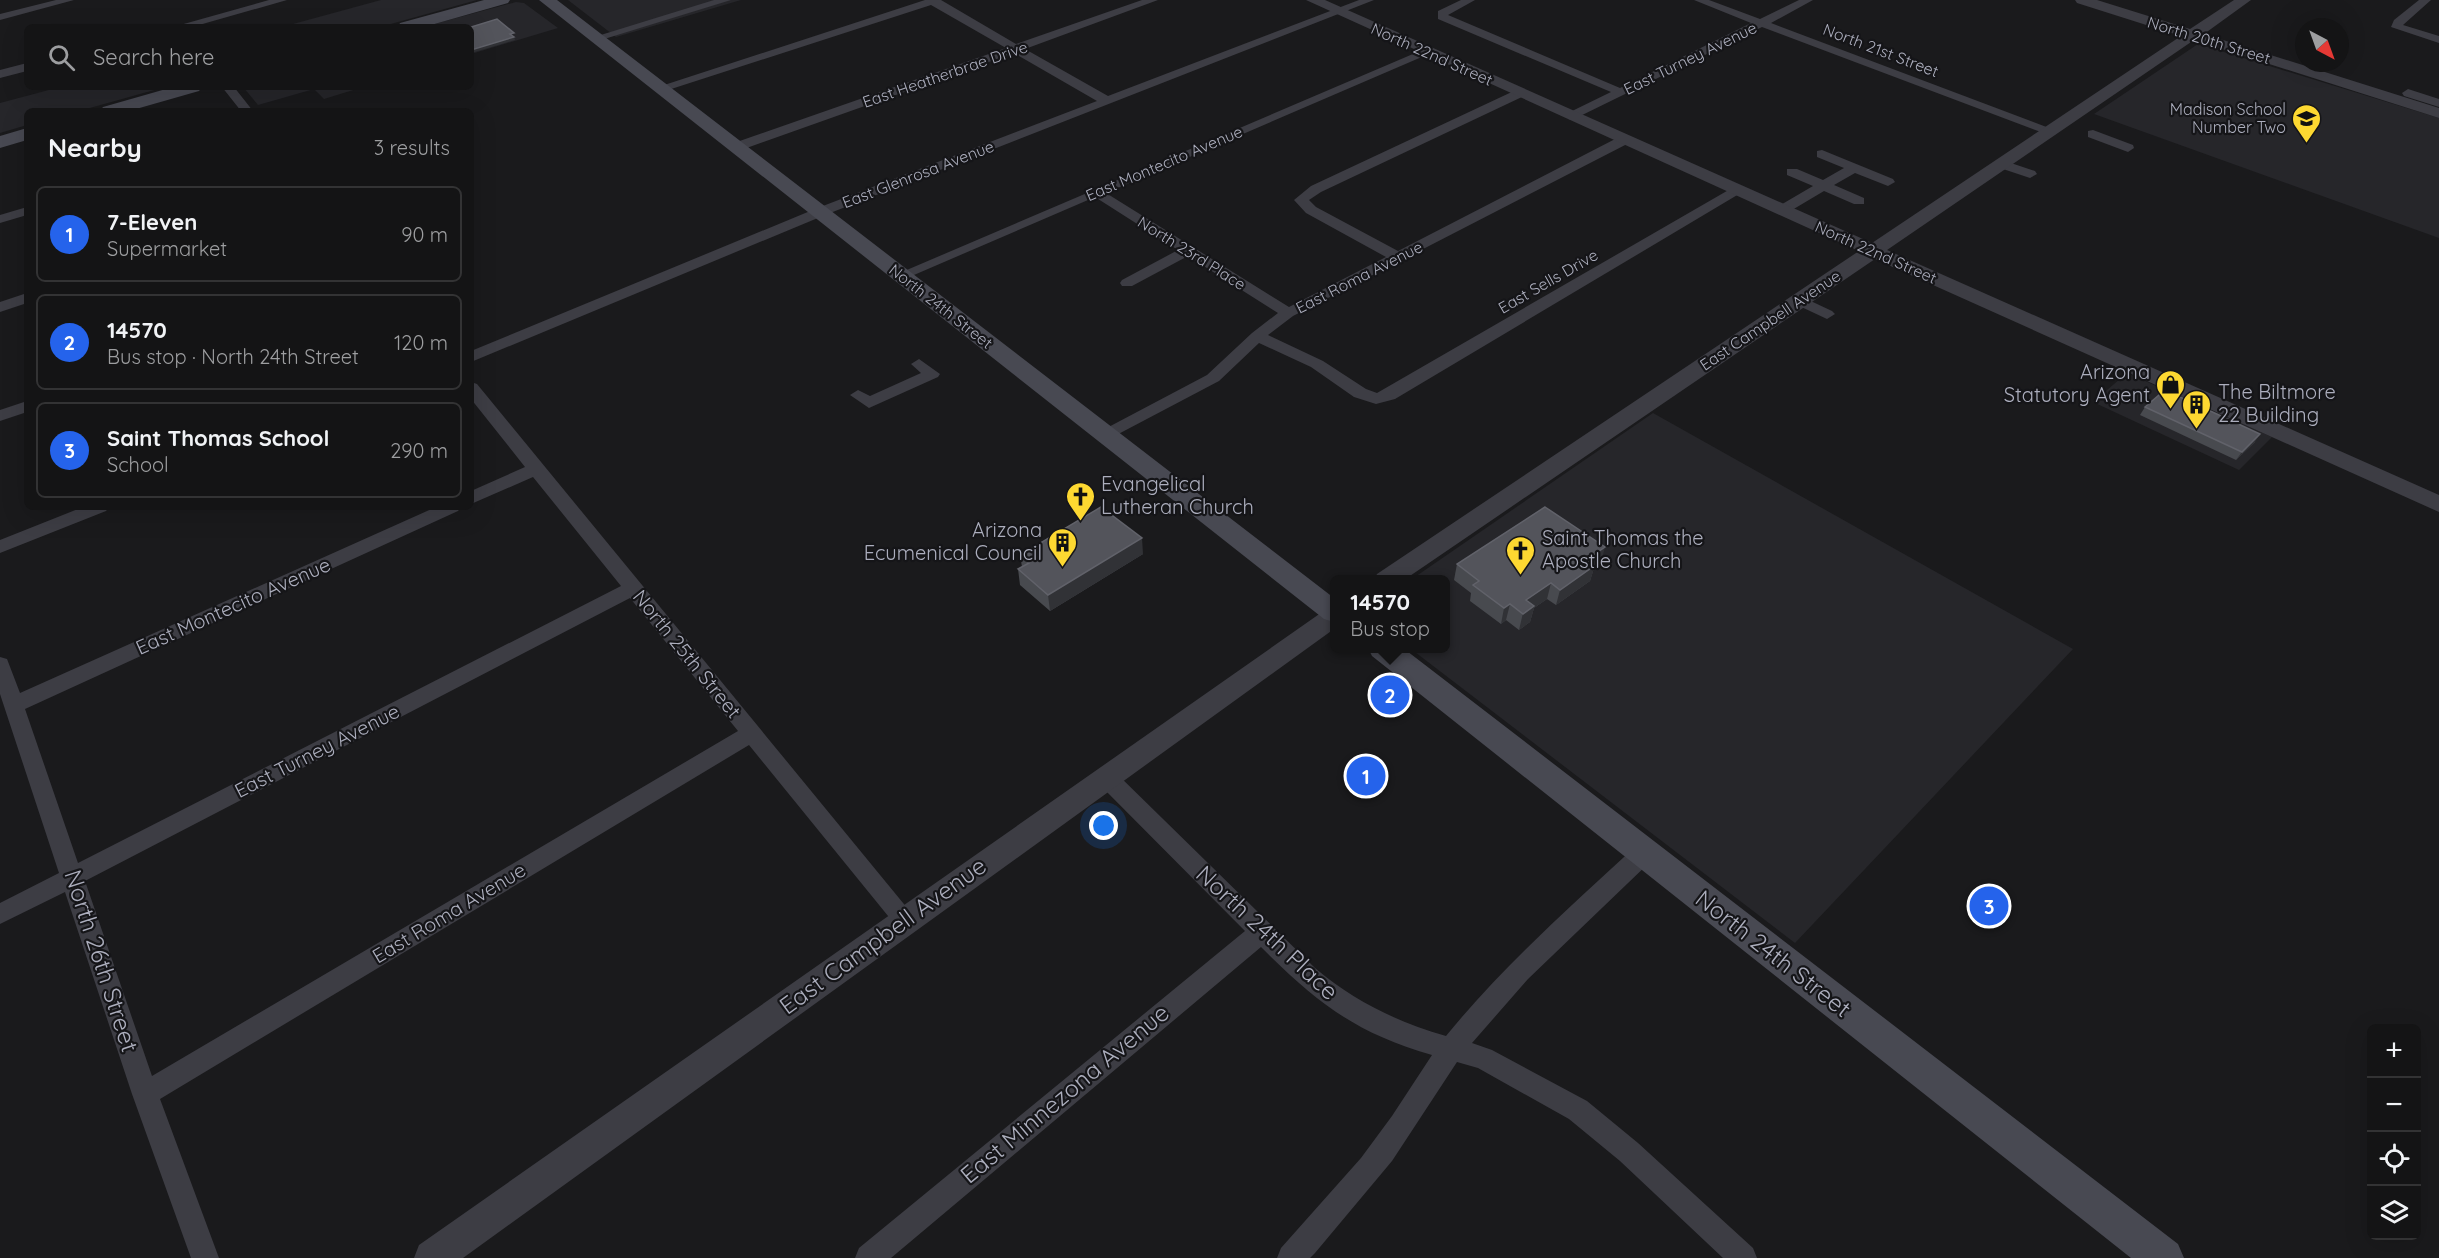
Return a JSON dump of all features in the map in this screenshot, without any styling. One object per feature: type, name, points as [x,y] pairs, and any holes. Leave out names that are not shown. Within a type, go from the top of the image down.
[{"type":"main road","points":[[417,24],[502,0]]},
{"type":"main road","name":"North 24th Street","points":[[547,0],[1330,610]]},
{"type":"main road","points":[[120,108],[182,90]]},
{"type":"main road","points":[[0,142],[24,135]]},
{"type":"main road","name":"North 24th Street","points":[[1388,653],[2164,1258]]},
{"type":"street","points":[[0,17],[69,0]]},
{"type":"street","points":[[190,24],[282,0]]},
{"type":"street","points":[[597,39],[726,0]]},
{"type":"street","points":[[661,88],[932,0],[1107,101]]},
{"type":"street","name":"East Heatherbrae Drive","points":[[736,147],[1153,0]]},
{"type":"street","name":"North 22nd Street","points":[[1312,0],[2439,504]]},
{"type":"street","name":"East Glenrosa Avenue","points":[[474,356],[820,212],[1369,0]]},
{"type":"street","points":[[1446,14],[1470,0]]},
{"type":"street","name":"North 21st Street","points":[[1699,0],[2051,131]]},
{"type":"street","name":"East Turney Avenue","points":[[1572,116],[1808,0]]},
{"type":"street","name":"North 20th Street","points":[[2082,0],[2439,113]]},
{"type":"street","name":"East Campbell Avenue","points":[[1392,575],[2244,0]]},
{"type":"street","points":[[2426,0],[2398,22],[2397,27],[2439,40]]},
{"type":"street","points":[[1429,14],[1446,14],[1588,79],[1605,90],[1619,93]]},
{"type":"street","name":"East Montecito Avenue","points":[[902,275],[1427,51]]},
{"type":"street","points":[[0,74],[24,68]]},
{"type":"street","points":[[230,90],[246,108]]},
{"type":"street","points":[[1398,257],[1311,210],[1301,200],[1316,189],[1520,93]]},
{"type":"street","points":[[2408,93],[2439,102]]},
{"type":"street","points":[[2093,134],[2128,148]]},
{"type":"street","name":"East Roma Avenue","points":[[1107,435],[1212,378],[1257,336],[1288,313],[1624,140]]},
{"type":"street","points":[[1822,154],[1888,182]]},
{"type":"street","points":[[2002,164],[2030,174]]},
{"type":"street","points":[[1782,210],[1854,168]]},
{"type":"street","points":[[1792,172],[1859,201]]},
{"type":"street","name":"East Sells Drive","points":[[1257,336],[1305,358],[1360,393],[1376,399],[1389,395],[1737,191]]},
{"type":"street","name":"North 23rd Place","points":[[1096,192],[1288,313]]},
{"type":"street","points":[[0,219],[24,212]]},
{"type":"street","points":[[1127,283],[1188,250]]},
{"type":"street","points":[[0,308],[24,299]]},
{"type":"street","points":[[1800,301],[1827,314]]},
{"type":"street","points":[[858,395],[869,403],[932,374],[919,364]]},
{"type":"street","name":"North 25th Street","points":[[474,391],[904,920]]},
{"type":"street","points":[[0,416],[24,407]]},
{"type":"street","points":[[474,497],[536,469]]},
{"type":"street","points":[[0,547],[92,510]]},
{"type":"street","name":"East Montecito Avenue","points":[[14,705],[445,510]]},
{"type":"street","name":"East Turney Avenue","points":[[0,914],[633,588]]},
{"type":"street","name":"East Campbell Avenue","points":[[432,1258],[1330,618]]},
{"type":"street","name":"North 26th Street","points":[[0,664],[74,876],[145,1094],[205,1258]]},
{"type":"street","name":"East Roma Avenue","points":[[145,1094],[752,733]]},
{"type":"street","name":"North 24th Place","points":[[1106,777],[1314,982],[1367,1019],[1427,1042],[1484,1058],[1578,1110],[1629,1152],[1732,1254]]},
{"type":"street","points":[[1291,1258],[1353,1188],[1395,1135],[1452,1048],[1509,982],[1644,853]]},
{"type":"street","name":"East Minnezona Avenue","points":[[869,1258],[1262,931]]},
{"type":"shaded area","points":[[381,0],[477,0],[391,24],[293,24]]},
{"type":"shaded area","points":[[568,0],[741,0],[616,37]]},
{"type":"shaded area","points":[[516,2],[524,3],[558,28],[474,53],[474,24],[434,24]]},
{"type":"shaded area","name":"Madison School Number Two","points":[[2198,44],[2439,118],[2439,238],[2094,114]]},
{"type":"shaded area","points":[[49,90],[154,90],[90,108],[24,108],[24,126],[0,133],[0,103]]},
{"type":"shaded area","points":[[246,90],[310,90],[258,105]]},
{"type":"shaded area","points":[[315,90],[353,90],[324,99]]},
{"type":"shaded area","points":[[2127,373],[2272,437],[2239,470],[2093,402]]},
{"type":"shaded area","points":[[1653,413],[2073,649],[1795,943],[1416,653],[1450,653],[1450,575],[1418,575]]},
{"type":"building","points":[[497,19],[514,33],[510,34],[514,37],[474,49],[474,26]]},
{"type":"building","points":[[2165,390],[2260,434],[2242,452],[2145,407]]},
{"type":"building","name":"Arizona Ecumenical Council","points":[[1101,507],[1142,538],[1048,595],[1018,569],[1029,563],[1020,555]]},
{"type":"building","name":"Saint Thomas the Apostle Church","points":[[1545,507],[1605,547],[1586,560],[1594,566],[1560,590],[1551,583],[1526,600],[1534,606],[1523,614],[1510,604],[1504,608],[1473,585],[1479,581],[1457,564]]},
{"type":"place","name":"Madison School Number Two","points":[[2307,144]]},
{"type":"place","name":"Arizona Statutory Agent","points":[[2171,410]]},
{"type":"place","name":"The Biltmore 22 Building","points":[[2197,430]]},
{"type":"place","name":"Evangelical Lutheran Church","points":[[1080,522]]},
{"type":"place","name":"Arizona Ecumenical Council","points":[[1063,568]]},
{"type":"place","name":"Saint Thomas the Apostle Church","points":[[1521,576]]},
{"type":"place","name":"14570","points":[[1390,695]]},
{"type":"place","name":"7-Eleven","points":[[1366,776]]},
{"type":"place","name":"Saint Thomas School","points":[[1989,906]]}]
